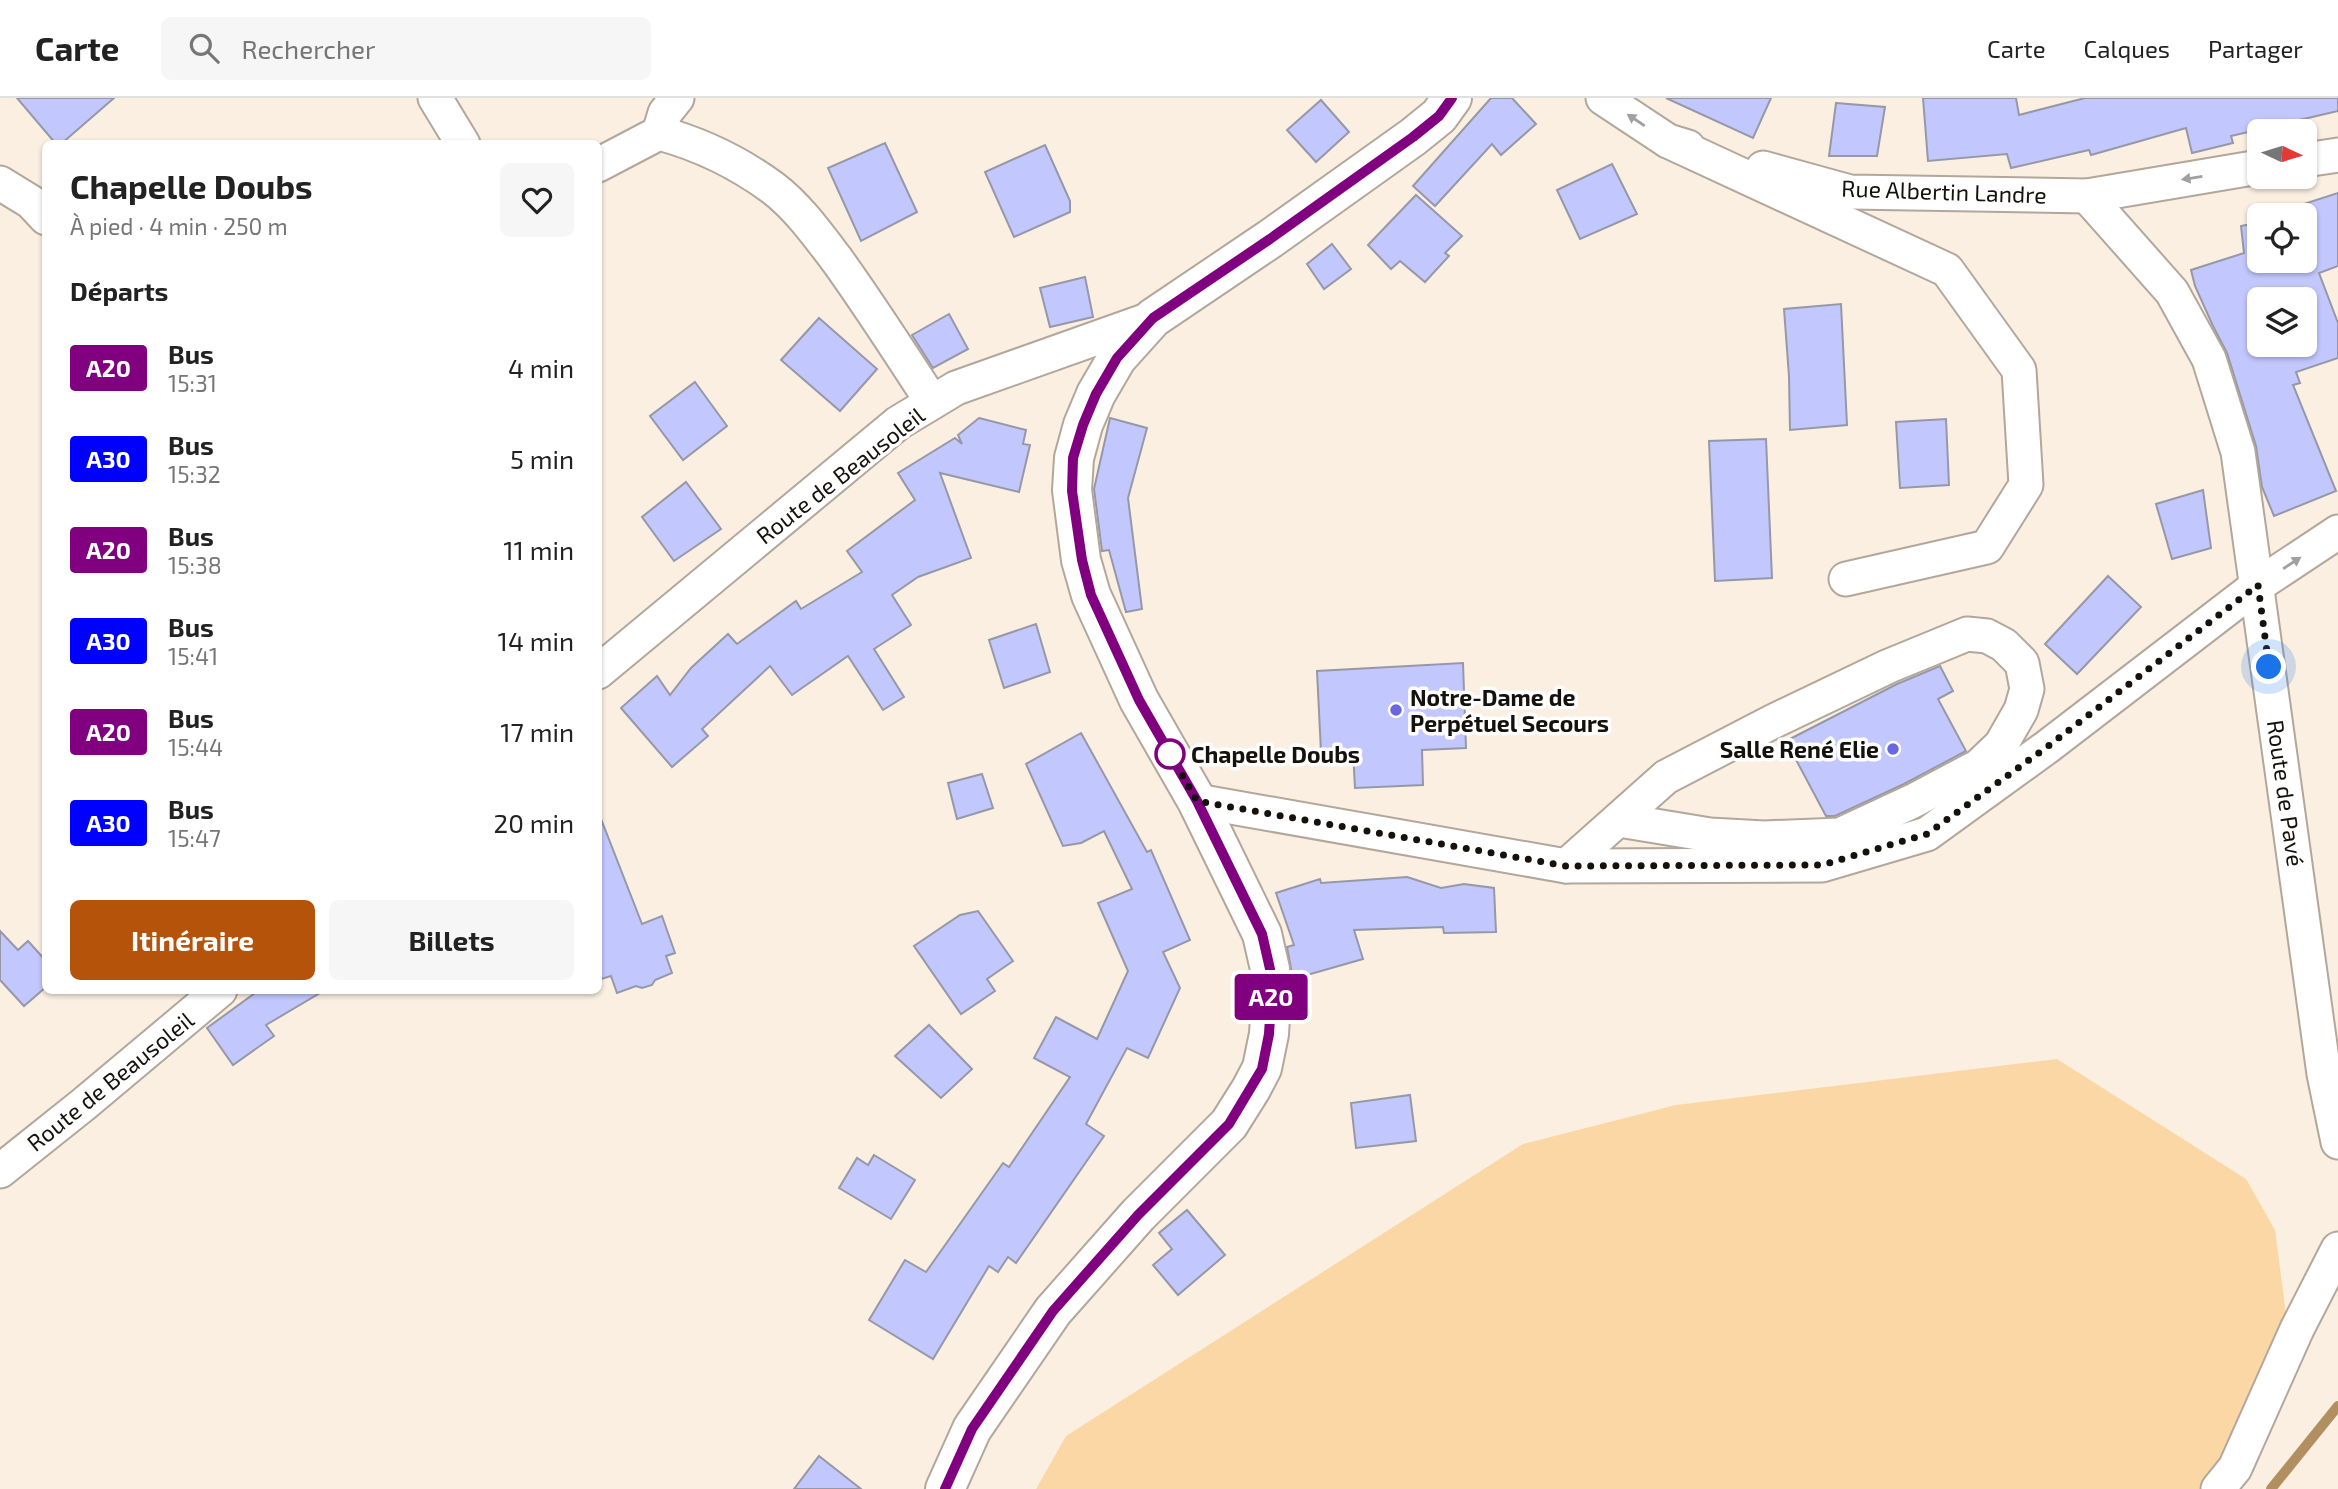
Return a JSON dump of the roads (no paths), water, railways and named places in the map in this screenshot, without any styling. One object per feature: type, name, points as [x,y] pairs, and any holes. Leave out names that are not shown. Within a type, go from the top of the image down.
[{"type":"main road","points":[[945,1489],[972,1429],[1053,1311],[1138,1215],[1229,1124],[1262,1069],[1269,1034],[1270,969],[1262,934],[1197,801],[1139,700],[1091,595],[1075,524],[1072,491],[1073,458],[1083,425],[1096,394],[1117,358],[1153,318],[1413,137],[1439,116],[1452,98]]},
{"type":"street","points":[[435,98],[461,140]]},
{"type":"street","points":[[659,133],[664,113],[677,98]]},
{"type":"street","name":"Rue Albertin Landre","points":[[1603,98],[1668,141],[1850,192],[2087,195],[2247,169]]},
{"type":"street","points":[[602,163],[659,133],[692,142],[739,166],[774,189],[794,206],[862,295],[932,402]]},
{"type":"street","points":[[1668,141],[1947,270],[2019,370],[2026,485],[1987,547],[1846,579]]},
{"type":"street","points":[[2317,158],[2338,155]]},
{"type":"street","points":[[0,183],[31,202],[42,214]]},
{"type":"street","name":"Route de Pavé","points":[[2087,195],[2172,292],[2209,359],[2238,452],[2324,1074],[2338,1142]]},
{"type":"street","name":"Route de Beausoleil","points":[[602,669],[898,423],[956,388],[1153,318]]},
{"type":"street","points":[[1197,801],[1566,866],[1822,865],[1927,834],[2047,747],[2258,585],[2338,532]]},
{"type":"street","points":[[1566,866],[1666,776],[1889,666],[1967,634],[1987,636],[2004,645],[2022,663],[2027,689],[2021,710],[2001,745],[1994,752],[1979,766],[1840,835],[1764,838],[1710,835],[1619,820]]},
{"type":"street","name":"Route de Beausoleil","points":[[0,1171],[215,994]]},
{"type":"street","points":[[2218,1489],[2235,1468],[2297,1329],[2338,1249]]},
{"type":"waterway","points":[[2271,1489],[2338,1406]]},
{"type":"place","name":"Notre-Dame de Perpétuel Secours","points":[[1396,710]]},
{"type":"place","name":"Salle René Elie","points":[[1893,749]]},
{"type":"place","name":"Chapelle Doubs","points":[[1170,754]]}]
